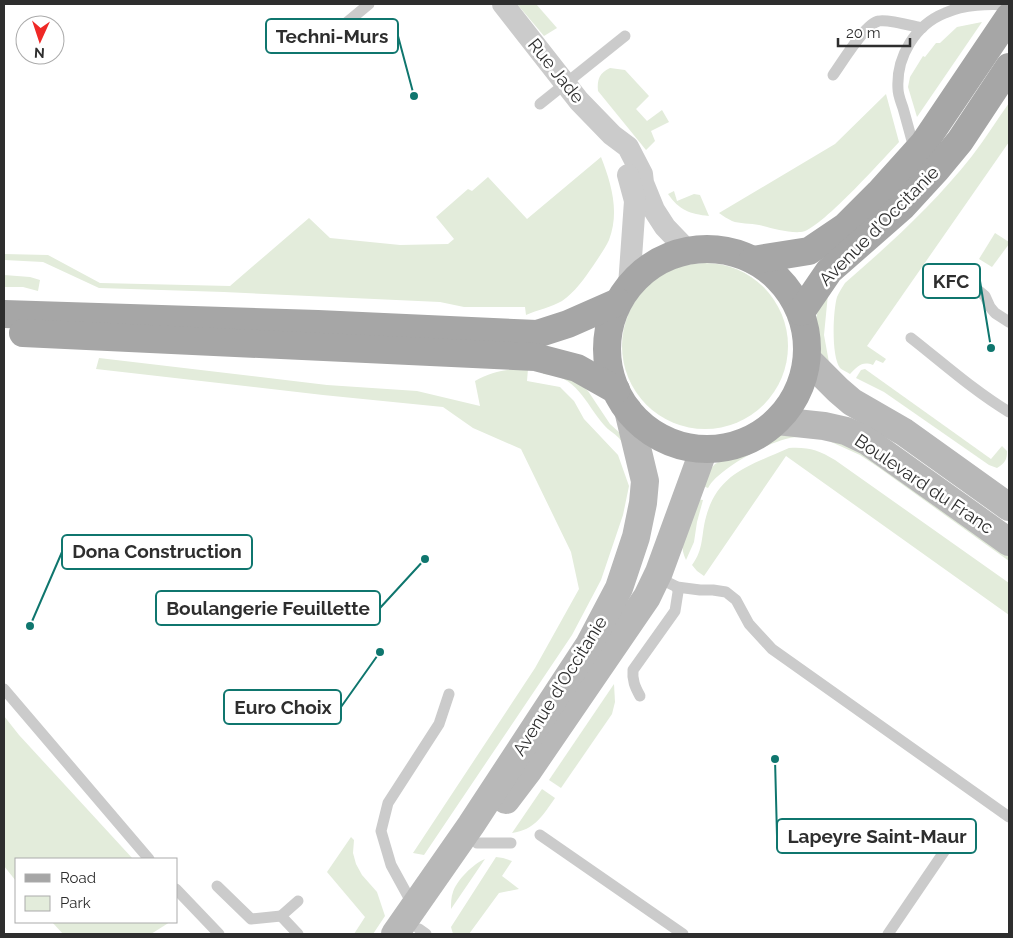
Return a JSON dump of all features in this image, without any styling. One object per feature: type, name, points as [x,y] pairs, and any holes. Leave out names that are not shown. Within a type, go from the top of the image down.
[{"type":"main road","name":"Avenue d'Occitanie","points":[[754,260],[809,250],[846,226],[924,144],[1009,17]]},
{"type":"main road","name":"Avenue d'Occitanie","points":[[801,312],[829,271],[902,207],[936,170],[960,141],[1009,67]]},
{"type":"main road","points":[[4,332],[535,357],[577,368],[622,400],[649,430],[664,439],[683,446],[704,449],[740,444],[758,436],[777,421],[790,406],[800,388],[808,359],[801,312],[792,295],[781,281],[754,260],[723,250],[688,251],[656,262],[642,273],[624,294],[613,314],[607,346],[610,372],[622,400]]},
{"type":"main road","points":[[4,314],[537,334],[568,324],[624,294]]},
{"type":"main road","name":"Boulevard du Franc","points":[[808,359],[852,402],[904,432],[1009,507]]},
{"type":"main road","name":"Avenue d'Occitanie","points":[[414,928],[471,825],[589,645],[619,588],[636,537],[643,503],[645,481],[622,400]]},
{"type":"main road","name":"Boulevard du Franc","points":[[777,421],[846,431],[867,441],[1009,542]]},
{"type":"main road","name":"Avenue d'Occitanie","points":[[414,928],[477,843],[647,597],[667,582],[704,449]]},
{"type":"street","name":"Rue Jade","points":[[503,4],[566,84],[612,135],[628,147],[642,174],[643,183],[654,210],[665,226],[688,251]]},
{"type":"street","name":"Rue Jade","points":[[612,135],[615,151],[628,175],[635,201],[624,294]]},
{"type":"lane","points":[[322,43],[369,4]]},
{"type":"lane","points":[[915,153],[898,90],[899,72],[903,56],[912,40],[922,28],[945,13],[968,7],[994,4],[1009,5]]},
{"type":"lane","points":[[833,75],[865,30],[872,24],[882,21],[922,28]]},
{"type":"lane","points":[[540,104],[625,36]]},
{"type":"lane","points":[[954,274],[985,296],[995,313],[1009,322]]},
{"type":"lane","points":[[911,338],[958,377],[1009,412]]},
{"type":"lane","points":[[640,696],[632,677],[633,670],[675,611],[678,592],[667,582]]},
{"type":"lane","points":[[667,582],[726,592],[736,600],[749,624],[772,649],[1009,817]]},
{"type":"lane","points":[[4,689],[148,858]]},
{"type":"lane","points":[[414,928],[391,864],[382,831],[388,803],[439,724],[449,694]]},
{"type":"lane","points":[[540,835],[683,934]]},
{"type":"lane","points":[[888,934],[952,840]]},
{"type":"lane","points":[[477,843],[510,843]]},
{"type":"lane","points":[[217,886],[251,918],[281,916],[298,901]]},
{"type":"lane","points":[[178,891],[219,934]]},
{"type":"lane","points":[[281,916],[298,934]]},
{"type":"green space","points":[[517,4],[536,4],[557,28],[544,36]]},
{"type":"green space","points":[[982,22],[917,117],[908,87],[910,77],[923,56],[925,57],[936,43],[940,43],[957,27]]},
{"type":"green space","points":[[610,68],[625,70],[649,96],[636,109],[647,121],[662,110],[669,122],[651,131],[655,141],[646,150],[598,91],[600,77],[603,72]]},
{"type":"green space","points":[[886,94],[899,142],[836,208],[809,229],[801,232],[785,231],[756,224],[735,222],[719,213],[835,144]]},
{"type":"green space","points":[[1009,103],[1009,142],[867,346],[886,359],[883,363],[876,360],[873,365],[860,365],[850,374],[842,370],[835,354],[834,322],[837,297],[845,283],[895,238],[943,190],[972,156]]},
{"type":"green space","points":[[601,157],[613,197],[614,218],[609,240],[590,271],[571,294],[558,303],[526,315],[525,307],[464,307],[440,302],[99,288],[43,262],[4,260],[4,254],[48,255],[100,283],[230,286],[309,218],[330,238],[400,245],[448,244],[454,239],[436,217],[468,189],[472,191],[488,177],[527,219]]},
{"type":"green space","points":[[674,191],[677,201],[694,194],[700,195],[709,216],[696,214],[676,204],[668,194]]},
{"type":"green space","points":[[995,233],[1009,242],[1009,244],[992,267],[979,259]]},
{"type":"green space","points":[[713,263],[729,266],[744,272],[764,287],[782,314],[787,330],[787,362],[782,378],[764,405],[744,420],[729,426],[697,429],[681,426],[666,420],[641,399],[631,385],[625,370],[622,338],[625,322],[631,307],[652,282],[666,272],[681,266]]},
{"type":"green space","points":[[4,275],[30,277],[40,280],[38,291],[23,287],[4,287]]},
{"type":"green space","points":[[828,294],[824,335],[830,368],[818,356],[816,342],[816,320],[819,303]]},
{"type":"green space","points":[[99,358],[327,385],[417,391],[480,406],[475,381],[500,371],[528,369],[527,381],[560,387],[574,401],[584,419],[618,455],[629,486],[623,515],[601,580],[572,635],[424,855],[413,853],[535,668],[579,589],[571,552],[521,449],[473,428],[443,407],[96,369]]},
{"type":"green space","points":[[544,369],[574,378],[588,391],[610,424],[621,434],[629,450],[604,425],[572,385],[564,379],[543,374]]},
{"type":"green space","points":[[865,369],[991,459],[1002,446],[1007,451],[1005,461],[997,468],[989,465],[884,392],[856,378],[861,370]]},
{"type":"green space","points":[[803,432],[798,437],[776,442],[748,455],[723,472],[708,488],[700,485],[704,476],[715,464],[779,434]]},
{"type":"green space","points":[[829,441],[860,448],[1009,552],[1009,561],[860,455]]},
{"type":"green space","points":[[789,448],[813,450],[835,460],[1009,583],[1009,615],[786,456],[704,576],[697,571],[692,565],[699,553],[711,502],[719,490],[738,472]]},
{"type":"green space","points":[[694,499],[703,500],[694,542],[686,560],[682,545],[683,537]]},
{"type":"green space","points":[[614,684],[615,702],[612,714],[561,788],[549,780]]},
{"type":"green space","points":[[4,716],[19,735],[132,858],[15,858],[15,880],[4,866]]},
{"type":"green space","points":[[542,789],[555,798],[538,821],[527,829],[512,833]]},
{"type":"green space","points":[[351,837],[354,840],[353,853],[356,864],[362,875],[377,892],[385,916],[373,934],[354,934],[365,917],[327,872]]},
{"type":"green space","points":[[496,857],[512,861],[502,876],[519,889],[499,893],[469,934],[453,934],[451,927]]},
{"type":"green space","points":[[485,859],[451,909],[452,894],[458,882],[471,868]]},
{"type":"green space","points":[[53,923],[168,923],[151,934],[63,934]]},
{"type":"place","name":"Techni-Murs","points":[[414,96]]},
{"type":"place","name":"KFC","points":[[991,348]]},
{"type":"place","name":"Boulangerie Feuillette","points":[[425,559]]},
{"type":"place","name":"Dona Construction","points":[[30,626]]},
{"type":"place","name":"Euro Choix","points":[[380,652]]},
{"type":"place","name":"Lapeyre Saint-Maur","points":[[775,759]]}]
